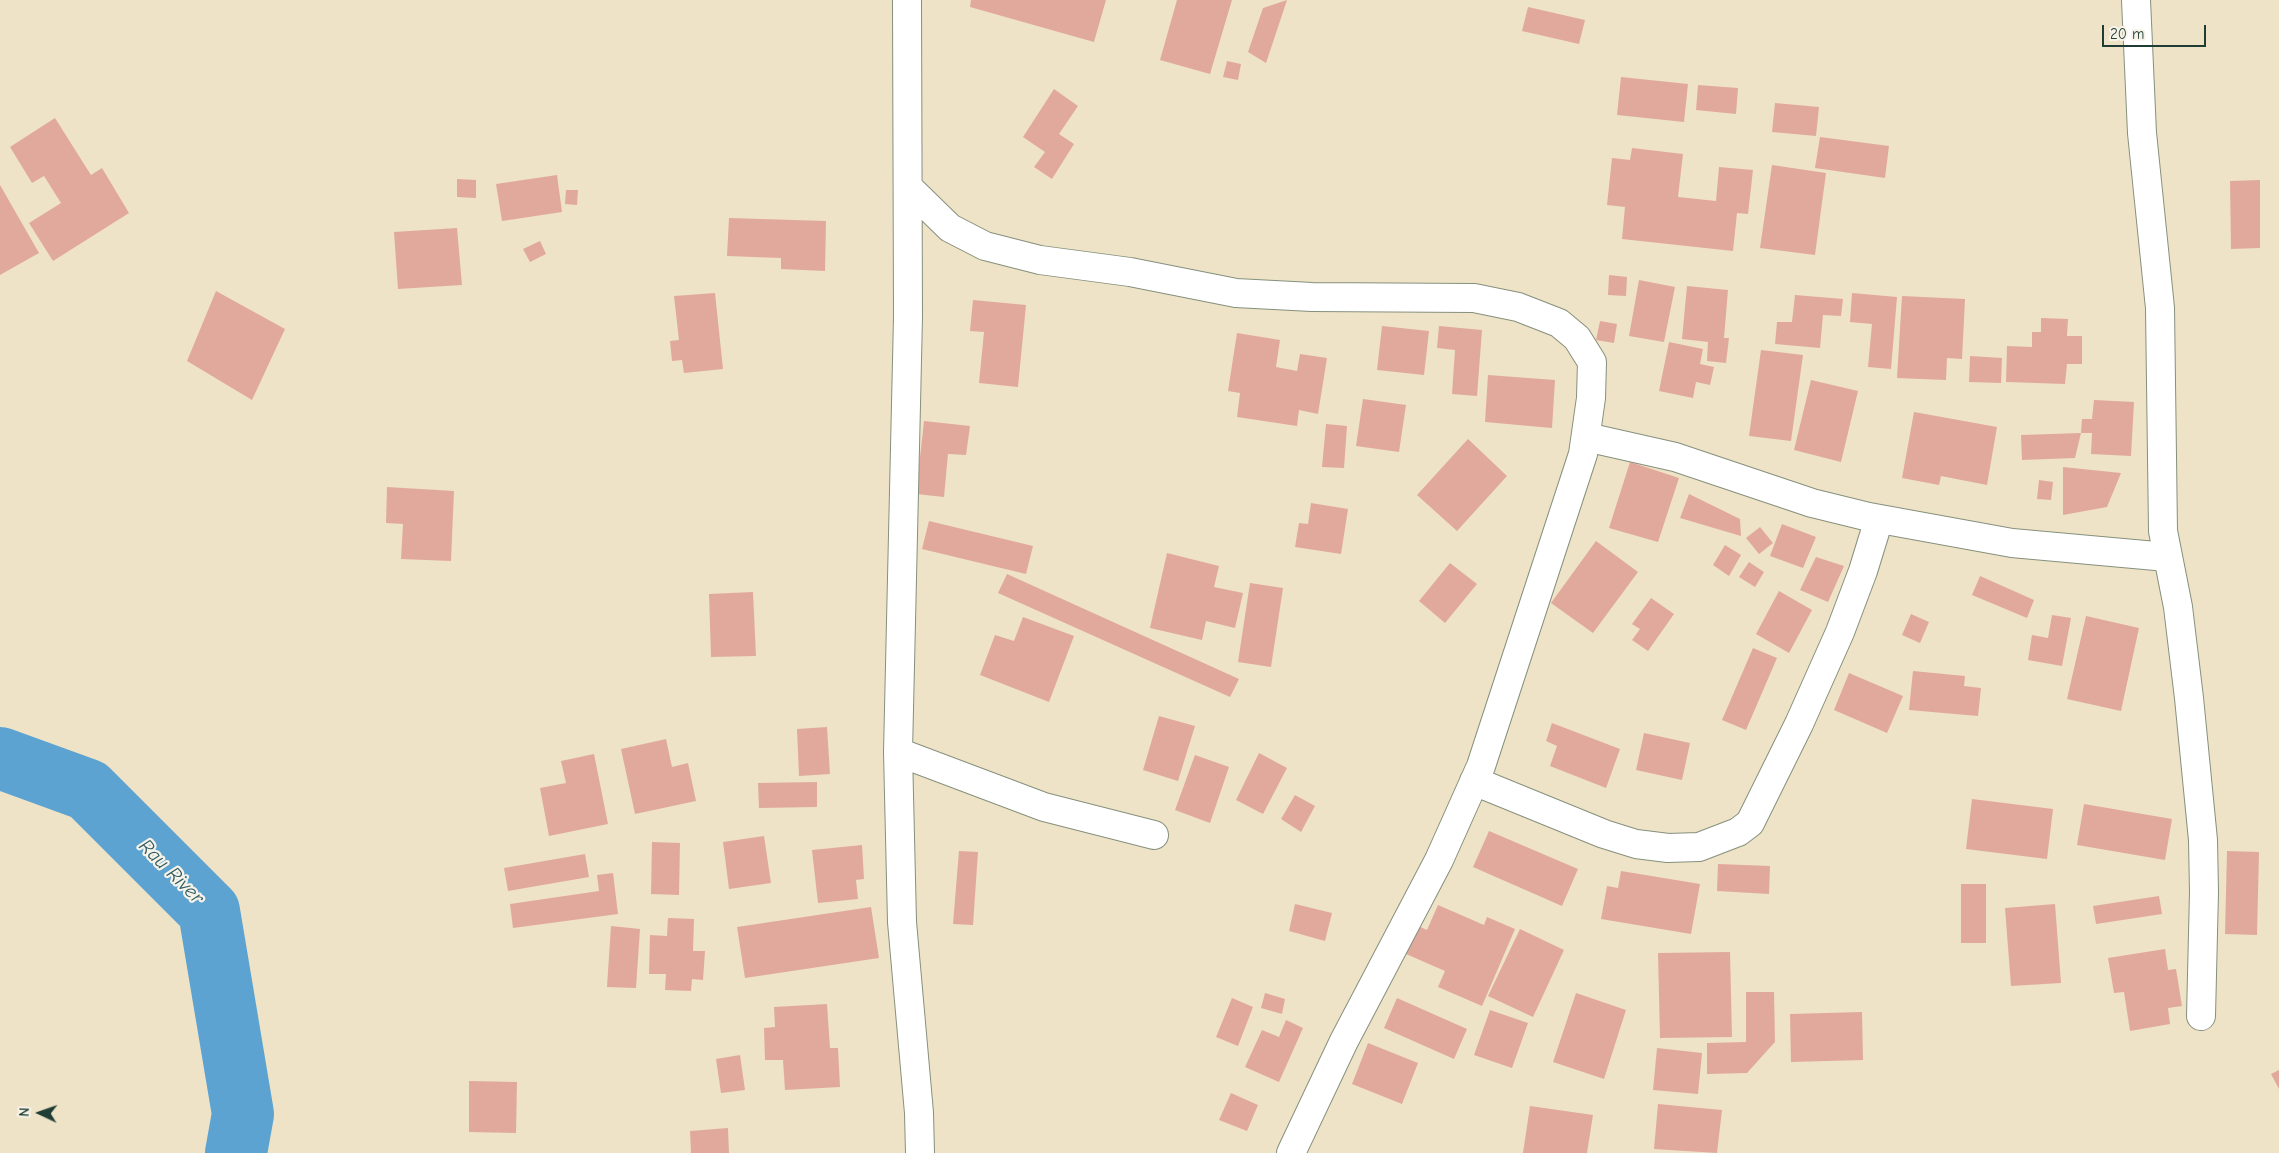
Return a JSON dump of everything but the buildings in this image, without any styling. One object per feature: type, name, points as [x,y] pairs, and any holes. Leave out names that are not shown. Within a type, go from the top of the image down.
[{"type":"street","points":[[907,0],[908,317],[898,752],[902,922],[920,1153]]},
{"type":"street","points":[[2136,0],[2142,133],[2160,308],[2162,505],[2167,557],[2178,607],[2184,653],[2203,840],[2204,892],[2201,1016]]},
{"type":"street","points":[[908,187],[950,228],[985,246],[1040,260],[1130,272],[1236,293],[1312,297],[1474,298],[1518,307],[1559,323],[1577,338],[1592,362],[1592,398],[1583,454],[1524,638],[1474,781],[1439,860],[1344,1042],[1291,1153]]},
{"type":"street","points":[[1586,437],[1675,457],[1812,503],[1879,519],[2012,543],[2167,557]]},
{"type":"street","points":[[1474,781],[1596,831],[1636,844],[1668,848],[1699,847],[1738,832],[1750,823],[1800,724],[1864,571],[1879,519]]},
{"type":"street","points":[[898,752],[1044,807],[1154,835]]},
{"type":"waterway","name":"Rau River","points":[[0,758],[88,790],[209,911],[243,1114],[236,1153]]}]
